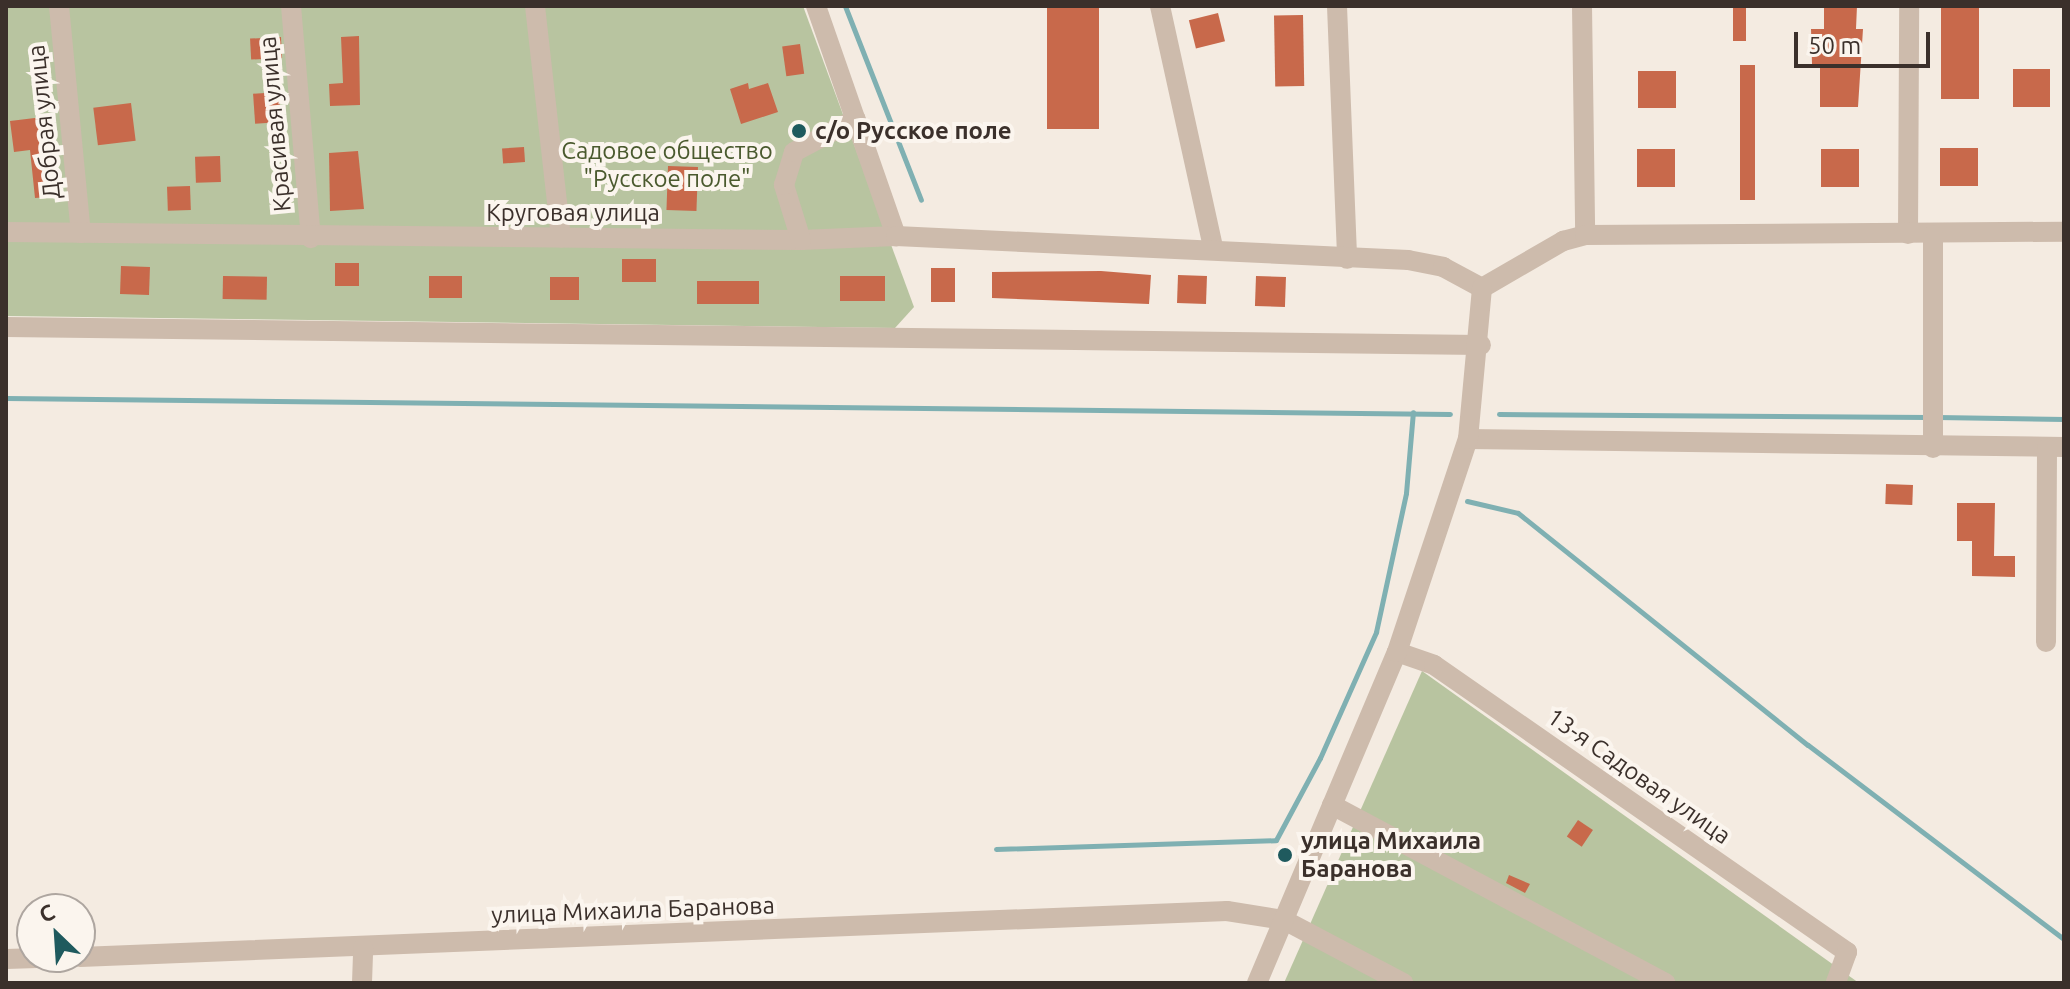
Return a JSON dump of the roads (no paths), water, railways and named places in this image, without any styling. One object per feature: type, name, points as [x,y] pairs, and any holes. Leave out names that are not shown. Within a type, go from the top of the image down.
[{"type":"street","name":"Добрая улица","points":[[59,6],[81,233]]},
{"type":"street","name":"Красивая улица","points":[[291,6],[311,238]]},
{"type":"street","points":[[535,6],[561,238]]},
{"type":"street","points":[[816,6],[896,236]]},
{"type":"street","points":[[1160,6],[1213,248]]},
{"type":"street","points":[[1337,6],[1347,259]]},
{"type":"street","points":[[1582,6],[1585,235]]},
{"type":"street","points":[[1908,234],[1909,6]]},
{"type":"street","points":[[801,240],[784,185],[794,152],[856,119]]},
{"type":"street","name":"Круговая улица","points":[[6,232],[311,238],[801,240],[896,236],[1213,248],[1347,259],[1408,260],[1443,267],[1482,288]]},
{"type":"street","points":[[1257,983],[1397,652],[1468,439],[1481,345],[1482,288],[1563,241],[1585,235],[2064,232]]},
{"type":"street","points":[[1933,235],[1933,448]]},
{"type":"street","points":[[6,327],[1481,345]]},
{"type":"street","points":[[1468,439],[2055,448],[2046,642]]},
{"type":"street","name":"13-я Садовая улица","points":[[1397,652],[1434,665],[1847,952],[1836,983]]},
{"type":"street","points":[[1332,805],[1666,983]]},
{"type":"street","name":"улица Михаила Баранова","points":[[96,956],[1227,911],[1284,920],[1403,983]]},
{"type":"street","points":[[362,983],[363,948]]},
{"type":"waterway","points":[[845,6],[921,200]]},
{"type":"waterway","points":[[6,398],[1450,414]]},
{"type":"waterway","points":[[996,849],[1276,840],[1320,758],[1376,632],[1406,493],[1413,412]]},
{"type":"waterway","points":[[1499,414],[1927,417]]},
{"type":"waterway","points":[[1937,417],[2064,419]]},
{"type":"waterway","points":[[1467,501],[1518,513],[1808,745],[2064,939]]},
{"type":"place","name":"с/о Русское поле","points":[[799,131]]},
{"type":"place","name":"улица Михаила Баранова","points":[[1285,855]]},
{"type":"park label","name":"Садовое общество \"Русское поле\"","points":[[667,165]]}]
